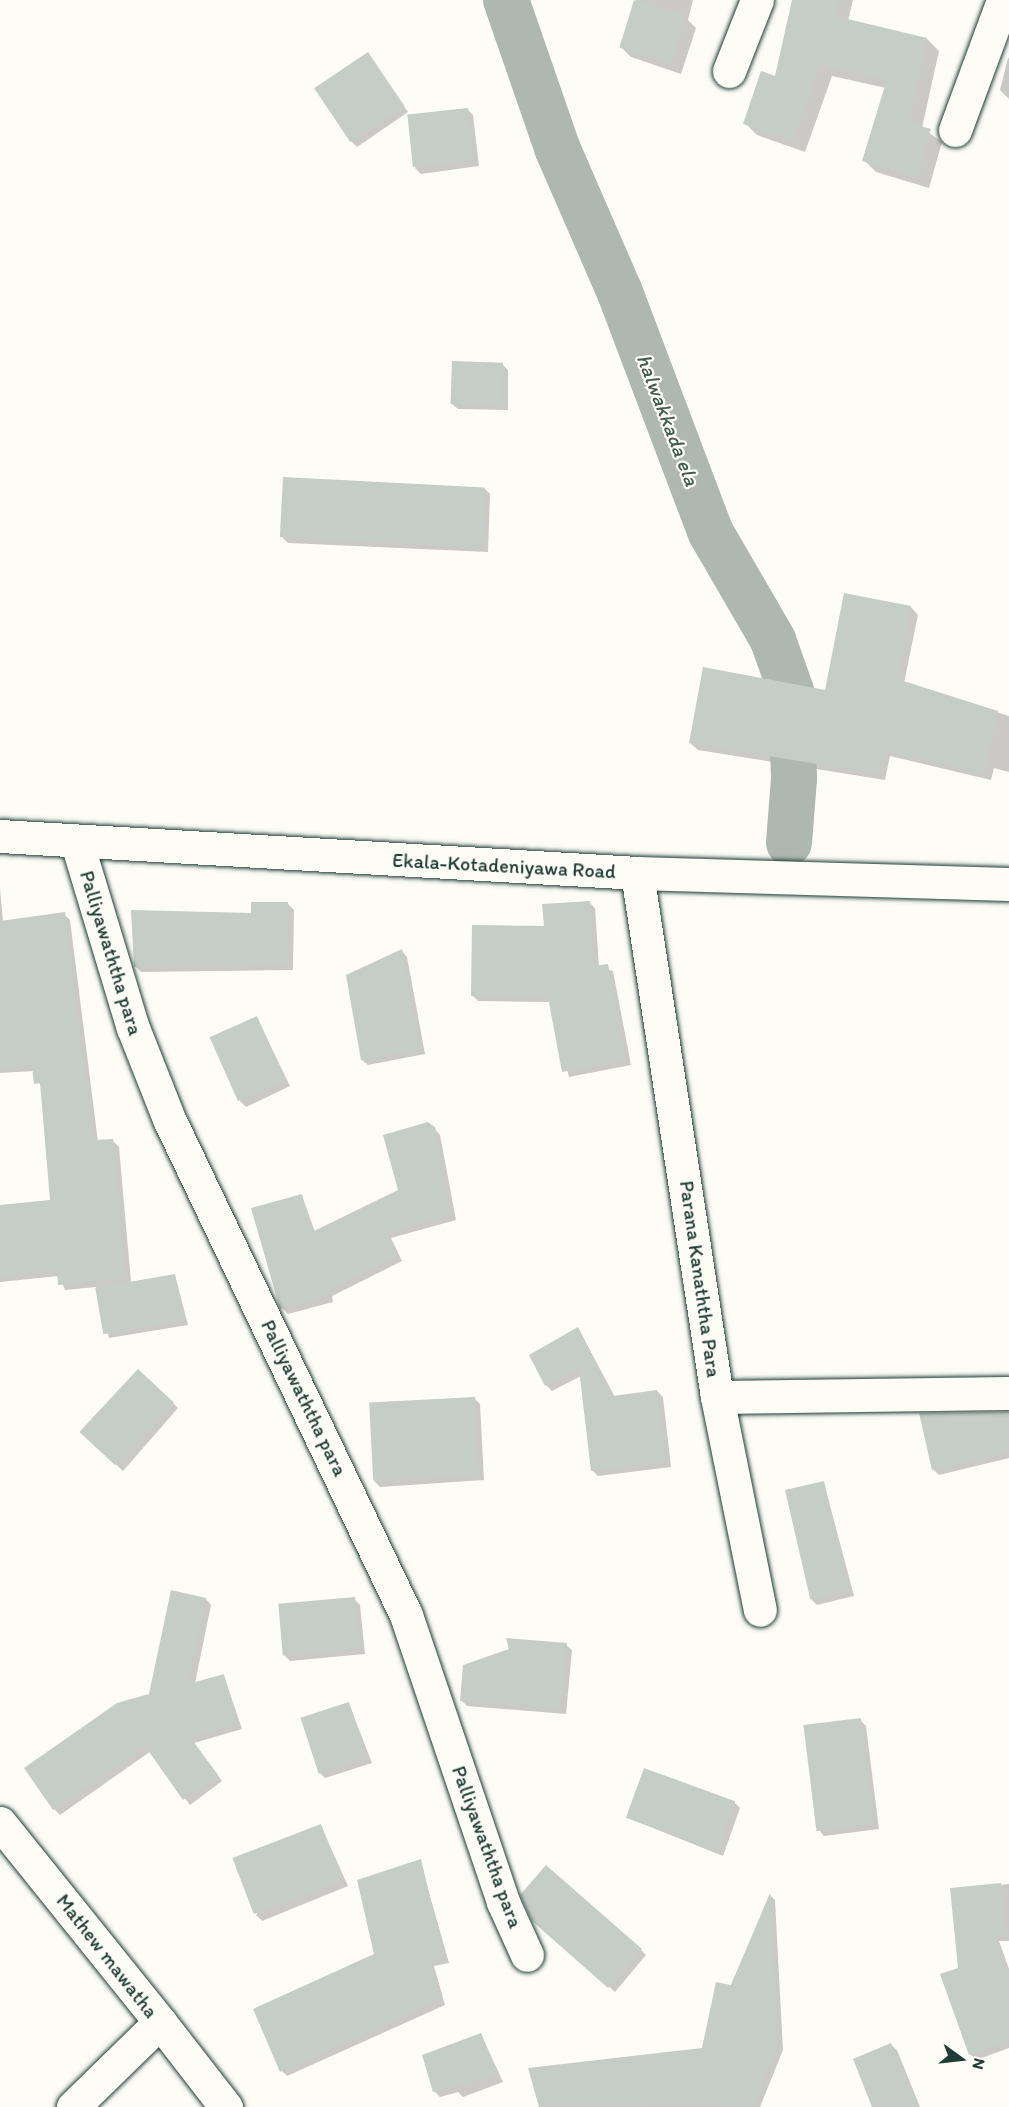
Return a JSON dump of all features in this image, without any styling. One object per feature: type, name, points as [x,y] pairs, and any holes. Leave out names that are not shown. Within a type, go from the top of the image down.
[{"type":"street","points":[[729,71],[757,0]]},
{"type":"street","points":[[955,130],[1002,0]]},
{"type":"street","name":"Ekala-Kotadeniyawa Road","points":[[0,836],[77,843],[638,873],[1009,884]]},
{"type":"street","name":"Palliyawaththa para","points":[[77,843],[133,1028],[169,1119],[406,1615],[503,1902],[527,1955]]},
{"type":"street","name":"Parana Kanaththa Para","points":[[638,873],[717,1398],[1009,1393]]},
{"type":"street","points":[[717,1398],[760,1611]]},
{"type":"street","name":"Mathew mawatha","points":[[0,1823],[160,2022],[72,2107]]},
{"type":"street","points":[[160,2022],[226,2107]]},
{"type":"building","points":[[634,0],[686,16],[671,64],[619,48]]},
{"type":"building","points":[[792,0],[839,0],[835,16],[927,38],[909,123],[931,129],[917,177],[862,161],[887,79],[820,65],[793,142],[743,124],[761,71],[775,76]]},
{"type":"building","points":[[368,52],[404,106],[350,142],[314,88]]},
{"type":"building","points":[[468,108],[474,161],[413,167],[407,114]]},
{"type":"building","points":[[452,361],[503,363],[501,406],[450,404]]},
{"type":"building","points":[[283,477],[485,488],[482,547],[280,537]]},
{"type":"building","points":[[844,593],[911,606],[897,679],[998,711],[984,774],[883,750],[879,774],[689,743],[703,667],[825,690]]},
{"type":"building","points":[[590,901],[594,966],[608,964],[626,1060],[562,1072],[548,997],[471,996],[472,925],[544,926],[542,904]]},
{"type":"building","points":[[251,902],[288,902],[288,965],[134,967],[131,910],[251,913]]},
{"type":"building","points":[[65,912],[93,1140],[113,1139],[126,1278],[58,1285],[57,1270],[0,1276],[0,1205],[50,1200],[40,1083],[34,1084],[32,1066],[0,1068],[0,921]]},
{"type":"building","points":[[402,949],[420,1049],[361,1060],[346,975]]},
{"type":"building","points":[[257,1016],[285,1080],[238,1101],[209,1037]]},
{"type":"building","points":[[428,1122],[435,1127],[451,1214],[386,1233],[397,1256],[327,1290],[328,1296],[280,1309],[251,1208],[302,1194],[312,1232],[398,1190],[383,1135]]},
{"type":"building","points":[[175,1274],[183,1320],[103,1334],[95,1288]]},
{"type":"building","points":[[578,1327],[613,1396],[657,1390],[666,1461],[591,1471],[579,1369],[545,1386],[529,1355]]},
{"type":"building","points":[[138,1369],[174,1402],[115,1465],[79,1432]]},
{"type":"building","points":[[475,1397],[479,1475],[373,1480],[369,1403]]},
{"type":"building","points":[[1009,1412],[1009,1451],[932,1470],[919,1413]]},
{"type":"building","points":[[824,1481],[849,1590],[810,1599],[785,1490]]},
{"type":"building","points":[[171,1590],[206,1598],[188,1684],[224,1674],[237,1724],[190,1737],[218,1775],[183,1800],[145,1746],[53,1810],[24,1768],[117,1703],[149,1694]]},
{"type":"building","points":[[355,1597],[360,1649],[283,1656],[278,1604]]},
{"type":"building","points":[[506,1638],[567,1643],[560,1709],[460,1701],[463,1665],[509,1649]]},
{"type":"building","points":[[349,1702],[367,1758],[319,1774],[300,1718]]},
{"type":"building","points":[[861,1718],[874,1824],[816,1831],[803,1725]]},
{"type":"building","points":[[644,1768],[735,1801],[717,1851],[626,1818]]},
{"type":"building","points":[[321,1824],[343,1880],[254,1914],[232,1858]]},
{"type":"building","points":[[421,1859],[444,1957],[430,1961],[440,1999],[280,2072],[253,2009],[374,1954],[357,1880]]},
{"type":"building","points":[[546,1865],[642,1949],[608,1988],[532,1921],[520,1895]]},
{"type":"building","points":[[1001,1883],[1007,1935],[995,1937],[1009,1977],[1009,2040],[969,2055],[940,1974],[958,1968],[950,1888]]},
{"type":"building","points":[[770,1893],[778,2044],[752,2107],[721,2107],[721,2103],[539,2107],[528,2068],[702,2048],[716,1982],[731,1985]]},
{"type":"building","points":[[481,2033],[497,2074],[433,2092],[422,2055]]},
{"type":"building","points":[[891,2043],[918,2107],[872,2107],[853,2059]]},
{"type":"waterway","name":"halwakkada ela","points":[[506,0],[558,150],[619,290],[711,533],[773,640],[791,691],[794,779],[789,843]]}]
